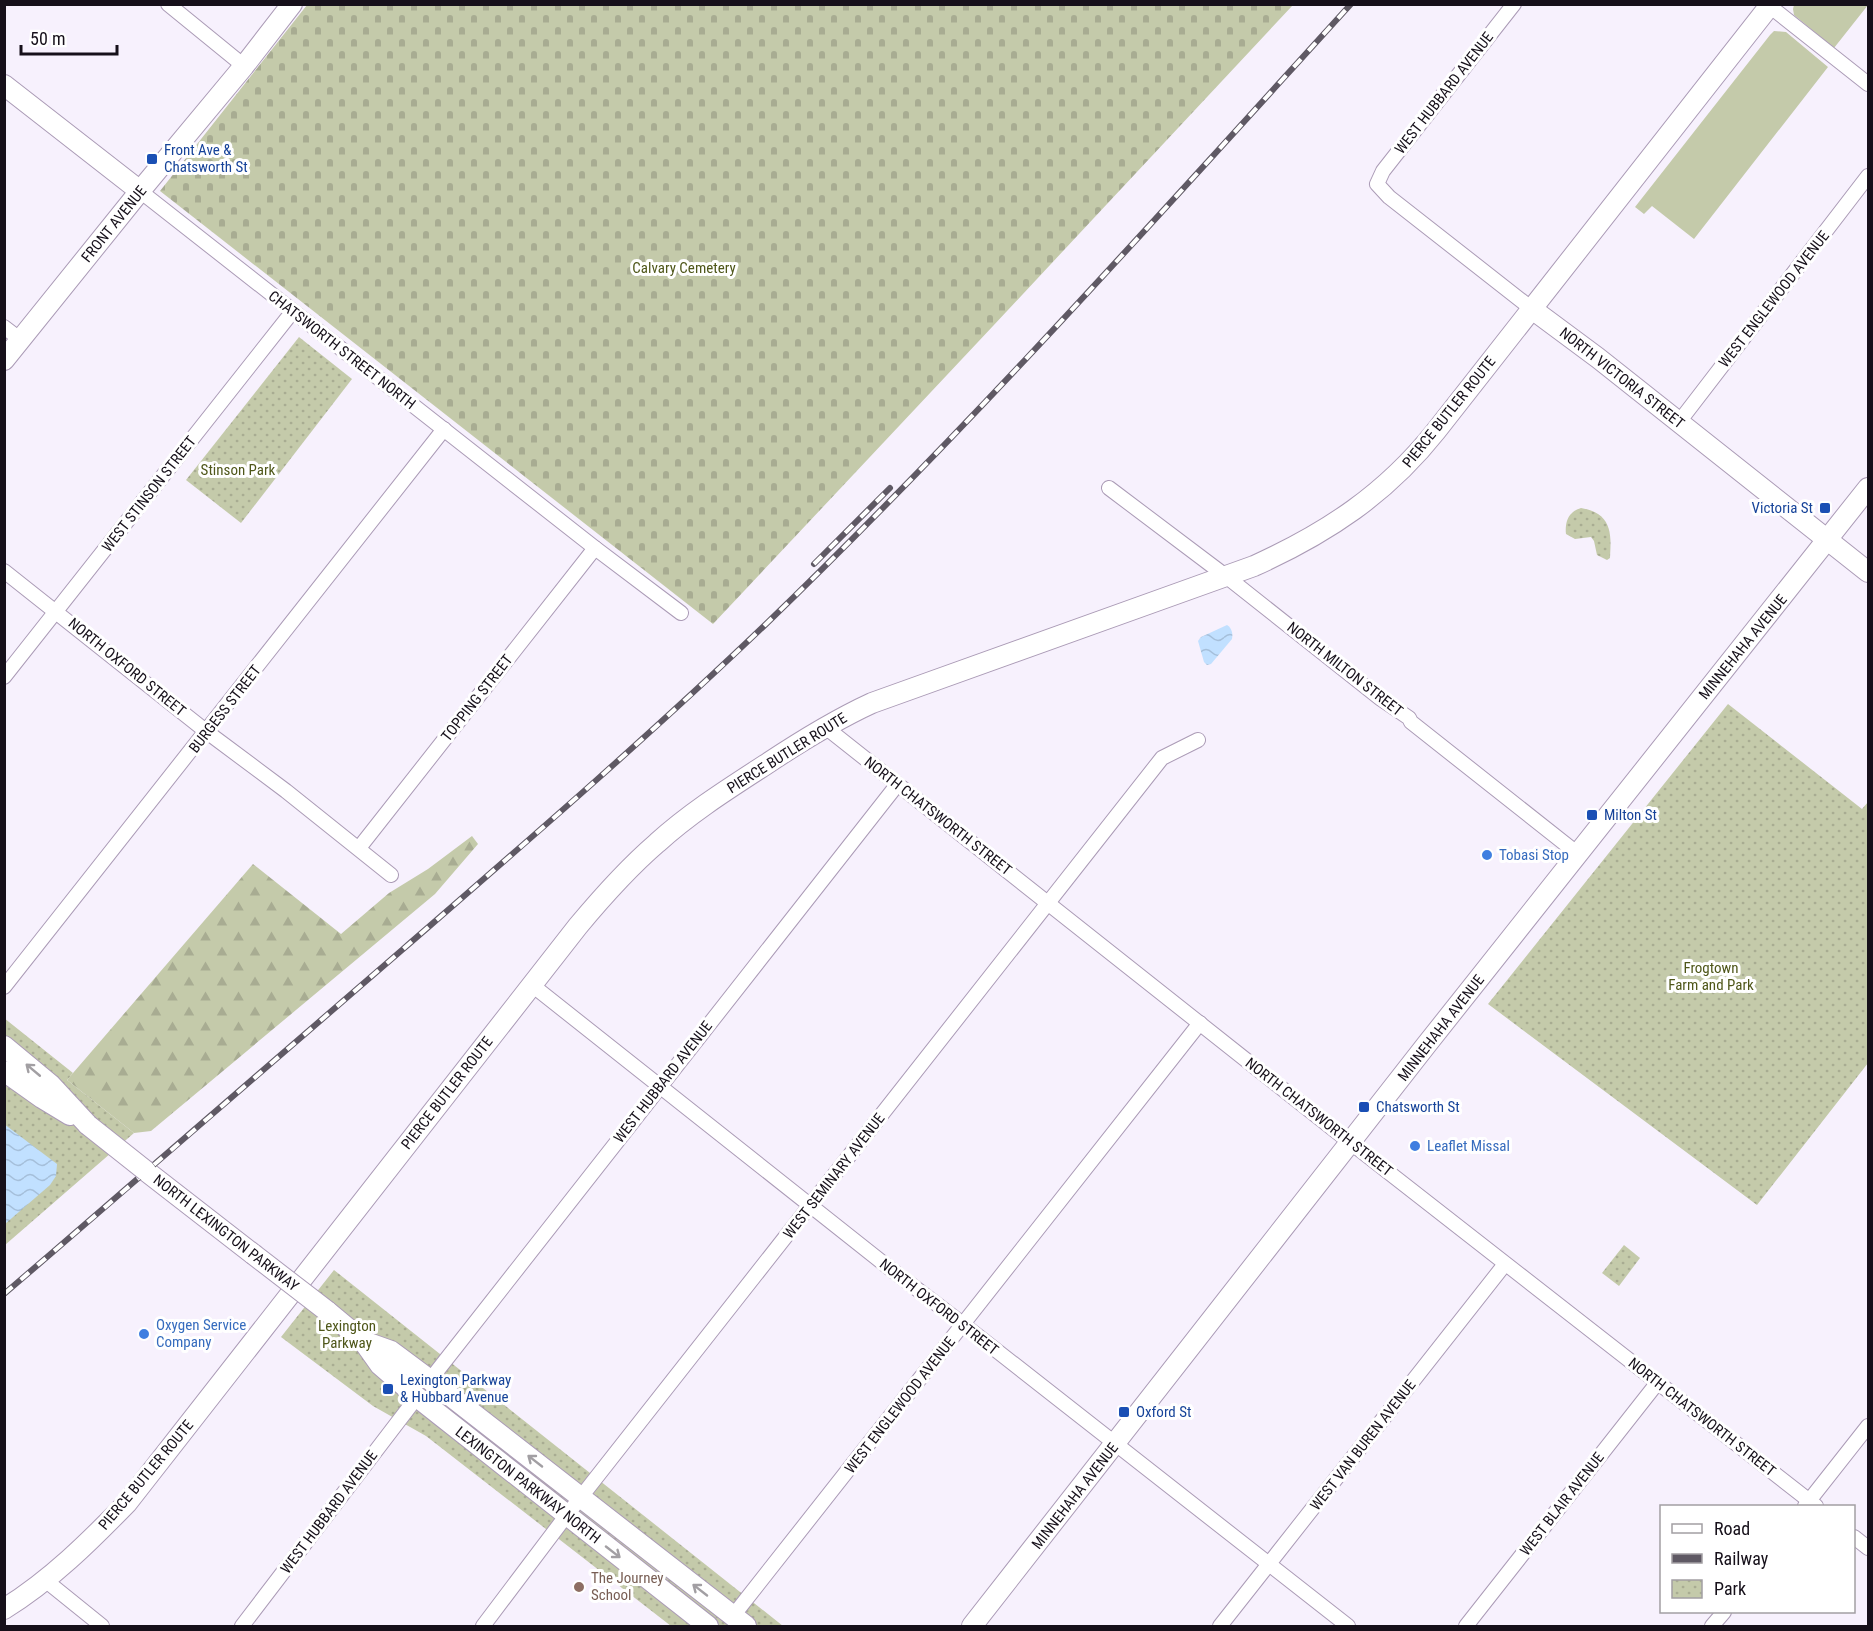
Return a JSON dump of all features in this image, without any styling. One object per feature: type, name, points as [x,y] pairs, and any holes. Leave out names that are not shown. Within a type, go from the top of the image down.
[{"type":"main road","name":"FRONT AVENUE","points":[[4,360],[292,4]]},
{"type":"main road","name":"PIERCE BUTLER ROUTE","points":[[4,1609],[45,1580],[95,1536],[142,1484],[598,902],[659,841],[705,805],[825,726],[872,703],[1227,577],[1299,544],[1334,524],[1380,491],[1420,451],[1770,5]]},
{"type":"main road","name":"CHATSWORTH STREET NORTH","points":[[4,85],[140,191]]},
{"type":"main road","name":"NORTH VICTORIA STREET","points":[[1532,309],[1598,358],[1869,572]]},
{"type":"main road","name":"MINNEHAHA AVENUE","points":[[972,1626],[1578,854],[1869,488]]},
{"type":"main road","points":[[4,1046],[51,1085],[88,1125]]},
{"type":"main road","points":[[4,1071],[42,1098],[88,1125]]},
{"type":"main road","name":"NORTH LEXINGTON PARKWAY","points":[[88,1125],[363,1341]]},
{"type":"main road","name":"LEXINGTON PARKWAY NORTH","points":[[363,1341],[391,1351],[430,1380],[739,1621]]},
{"type":"main road","name":"LEXINGTON PARKWAY NORTH","points":[[363,1341],[380,1365],[417,1397],[708,1626]]},
{"type":"street","points":[[168,4],[244,66]]},
{"type":"street","name":"WEST HUBBARD AVENUE","points":[[1377,184],[1383,171],[1514,4]]},
{"type":"street","points":[[1770,5],[1869,84]]},
{"type":"street","name":"WEST ENGLEWOOD AVENUE","points":[[1679,422],[1869,176]]},
{"type":"street","name":"NORTH VICTORIA STREET","points":[[1377,184],[1389,197],[1532,309]]},
{"type":"street","name":"CHATSWORTH STREET NORTH","points":[[140,191],[681,613]]},
{"type":"street","name":"WEST STINSON STREET","points":[[4,677],[293,311]]},
{"type":"street","points":[[4,327],[21,340]]},
{"type":"street","name":"BURGESS STREET","points":[[4,987],[444,429]]},
{"type":"street","name":"NORTH MILTON STREET","points":[[1109,488],[1227,577],[1381,699],[1409,718],[1411,722],[1578,854]]},
{"type":"street","name":"TOPPING STREET","points":[[359,848],[595,548]]},
{"type":"street","name":"NORTH OXFORD STREET","points":[[4,571],[391,874]]},
{"type":"street","name":"NORTH CHATSWORTH STREET","points":[[825,726],[1351,1143],[1658,1382],[1810,1505]]},
{"type":"street","name":"WEST SEMINARY AVENUE","points":[[483,1626],[566,1516],[1162,758],[1198,740]]},
{"type":"street","name":"WEST HUBBARD AVENUE","points":[[430,1380],[897,785]]},
{"type":"street","name":"NORTH OXFORD STREET","points":[[532,985],[811,1207],[1348,1626]]},
{"type":"street","name":"WEST ENGLEWOOD AVENUE","points":[[739,1621],[964,1325],[1200,1023]]},
{"type":"street","name":"WEST VAN BUREN AVENUE","points":[[1220,1626],[1505,1264]]},
{"type":"street","name":"WEST BLAIR AVENUE","points":[[1466,1626],[1658,1382]]},
{"type":"street","name":"WEST HUBBARD AVENUE","points":[[242,1626],[417,1397]]},
{"type":"street","points":[[1810,1505],[1869,1426]]},
{"type":"street","points":[[1855,1537],[1869,1548]]},
{"type":"street","points":[[45,1580],[102,1626]]},
{"type":"street","points":[[1712,1626],[1722,1613]]},
{"type":"green space","points":[[1794,4],[1868,5],[1834,48],[1794,15]]},
{"type":"green space","name":"Calvary Cemetery","points":[[307,5],[1293,5],[713,624],[160,191]]},
{"type":"green space","points":[[1774,31],[1786,32],[1828,67],[1694,239],[1652,206],[1644,214],[1635,207]]},
{"type":"green space","name":"Stinson Park","points":[[299,337],[352,379],[241,523],[186,480]]},
{"type":"green space","points":[[1581,508],[1598,514],[1608,525],[1611,549],[1610,558],[1607,560],[1597,555],[1591,537],[1575,539],[1566,534],[1568,518]]},
{"type":"green space","name":"Frogtown Farm and Park","points":[[1728,704],[1862,809],[1868,802],[1868,1063],[1757,1205],[1488,1004]]},
{"type":"green space","points":[[472,836],[478,844],[435,894],[151,1131],[134,1133],[67,1080],[253,864],[341,934],[389,893],[428,869]]},
{"type":"green space","points":[[4,1018],[73,1073],[67,1080],[134,1133],[5,1245]]},
{"type":"green space","points":[[1624,1245],[1640,1258],[1619,1286],[1602,1273]]},
{"type":"green space","name":"Lexington Parkway","points":[[334,1270],[783,1626],[671,1626],[426,1436],[373,1406],[281,1337]]},
{"type":"water","points":[[1227,625],[1232,631],[1232,639],[1211,664],[1207,665],[1198,641],[1201,637]]},
{"type":"water","points":[[4,1124],[57,1164],[56,1176],[50,1185],[5,1224]]},
{"type":"railway","points":[[4,1294],[539,830],[676,709],[765,625],[990,397],[1351,4]]},
{"type":"railway","points":[[814,564],[890,488]]},
{"type":"place","name":"Front Ave & Chatsworth St","points":[[152,159]]},
{"type":"place","name":"Victoria St","points":[[1825,508]]},
{"type":"place","name":"Milton St","points":[[1592,815]]},
{"type":"place","name":"Tobasi Stop","points":[[1487,855]]},
{"type":"place","name":"Chatsworth St","points":[[1364,1107]]},
{"type":"place","name":"Leaflet Missal","points":[[1415,1146]]},
{"type":"place","name":"Oxygen Service Company","points":[[144,1334]]},
{"type":"place","name":"Lexington Parkway & Hubbard Avenue","points":[[388,1389]]},
{"type":"place","name":"Oxford St","points":[[1124,1412]]},
{"type":"place","name":"The Journey School","points":[[579,1587]]}]
